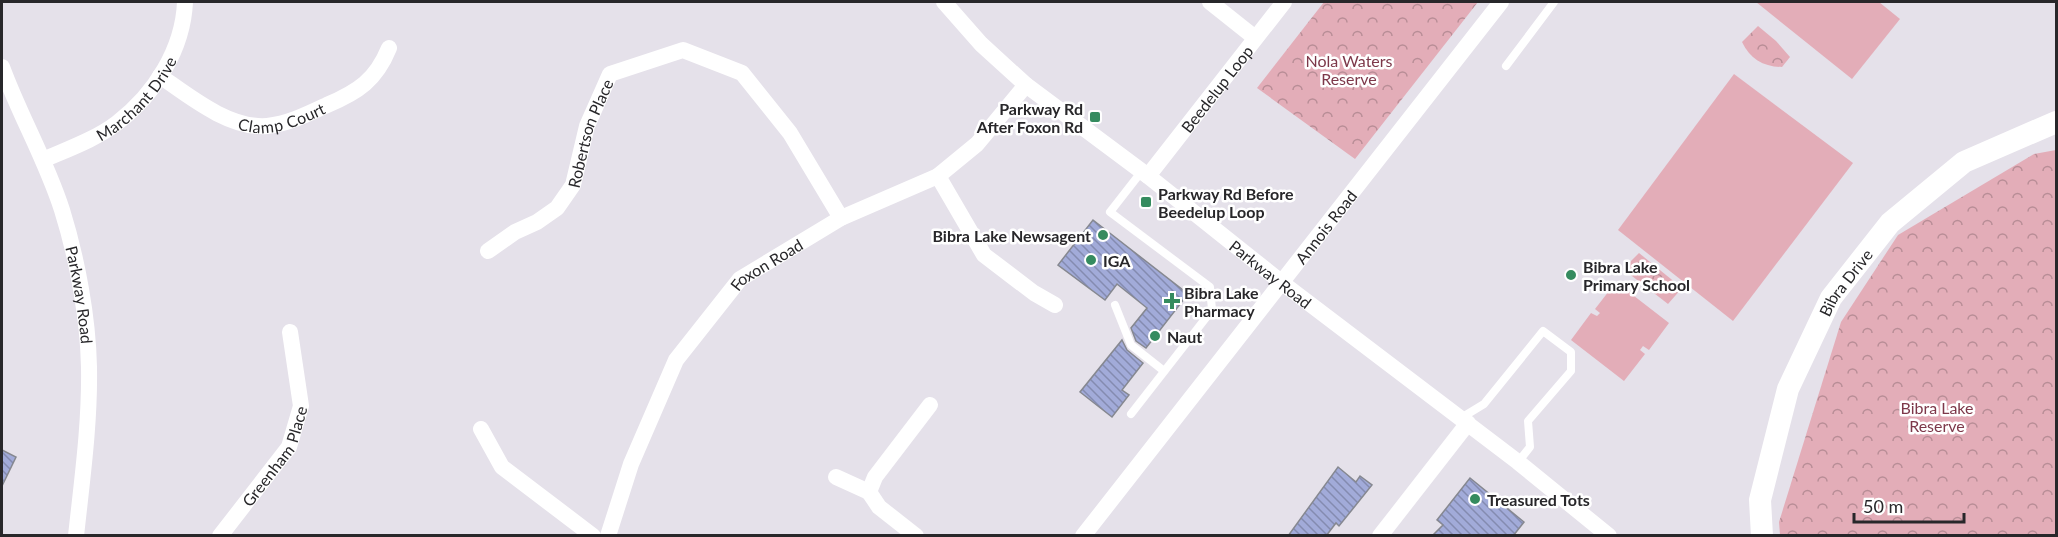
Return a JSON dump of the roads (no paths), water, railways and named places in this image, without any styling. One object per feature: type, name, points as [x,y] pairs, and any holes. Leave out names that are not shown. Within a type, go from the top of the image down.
[{"type":"street","name":"Marchant Drive","points":[[43,160],[118,123],[141,101],[171,58],[184,21],[185,2]]},
{"type":"street","name":"Parkway Road","points":[[944,2],[981,44],[1026,85],[1518,462],[1609,536]]},
{"type":"street","points":[[1210,2],[1254,38]]},
{"type":"street","name":"Beedelup Loop","points":[[1145,174],[1284,2]]},
{"type":"street","name":"Annois Road","points":[[1083,536],[1501,2]]},
{"type":"street","name":"Clamp Court","points":[[160,76],[213,112],[246,124],[264,126],[293,120],[349,96],[370,80],[383,63],[389,48]]},
{"type":"street","name":"Robertson Place","points":[[488,251],[515,232],[537,222],[557,208],[573,185],[587,126],[610,74],[683,50],[742,73],[790,133],[841,218]]},
{"type":"street","name":"Parkway Road","points":[[2,67],[5,87],[43,160],[62,211],[84,315],[88,355],[88,409],[76,536]]},
{"type":"street","name":"Foxon Road","points":[[608,536],[631,464],[676,360],[740,279],[841,218],[938,176],[977,144],[1026,85]]},
{"type":"street","name":"Bibra Drive","points":[[1762,536],[1761,500],[1788,389],[1831,298],[1890,224],[1964,162],[2056,122]]},
{"type":"street","points":[[938,176],[984,255],[1055,306]]},
{"type":"street","name":"Greenham Place","points":[[220,536],[289,447],[301,406],[290,332]]},
{"type":"street","points":[[869,492],[875,477],[930,405]]},
{"type":"street","points":[[1380,536],[1464,421]]},
{"type":"street","points":[[481,429],[502,467],[593,536]]},
{"type":"street","points":[[836,477],[869,492],[879,507],[916,536]]},
{"type":"lane","points":[[1506,66],[1554,2]]},
{"type":"lane","points":[[1131,414],[1212,310],[1209,287],[1110,212],[1145,174]]},
{"type":"lane","points":[[1114,305],[1131,345],[1164,371]]},
{"type":"lane","points":[[1464,421],[1484,404],[1543,331],[1571,352],[1571,370],[1528,421],[1530,447],[1518,462]]},
{"type":"place","name":"Parkway Rd After Foxon Rd","points":[[1095,117]]},
{"type":"place","name":"Parkway Rd Before Beedelup Loop","points":[[1146,202]]},
{"type":"place","name":"Bibra Lake Newsagent","points":[[1103,235]]},
{"type":"place","name":"IGA","points":[[1091,260]]},
{"type":"place","name":"Bibra Lake Primary School","points":[[1571,275]]},
{"type":"place","name":"Bibra Lake Pharmacy","points":[[1172,301]]},
{"type":"place","name":"Naut","points":[[1155,336]]},
{"type":"place","name":"Treasured Tots","points":[[1475,499]]},
{"type":"park label","name":"Nola Waters Reserve","points":[[1349,69]]},
{"type":"park label","name":"Bibra Lake Reserve","points":[[1937,416]]}]
